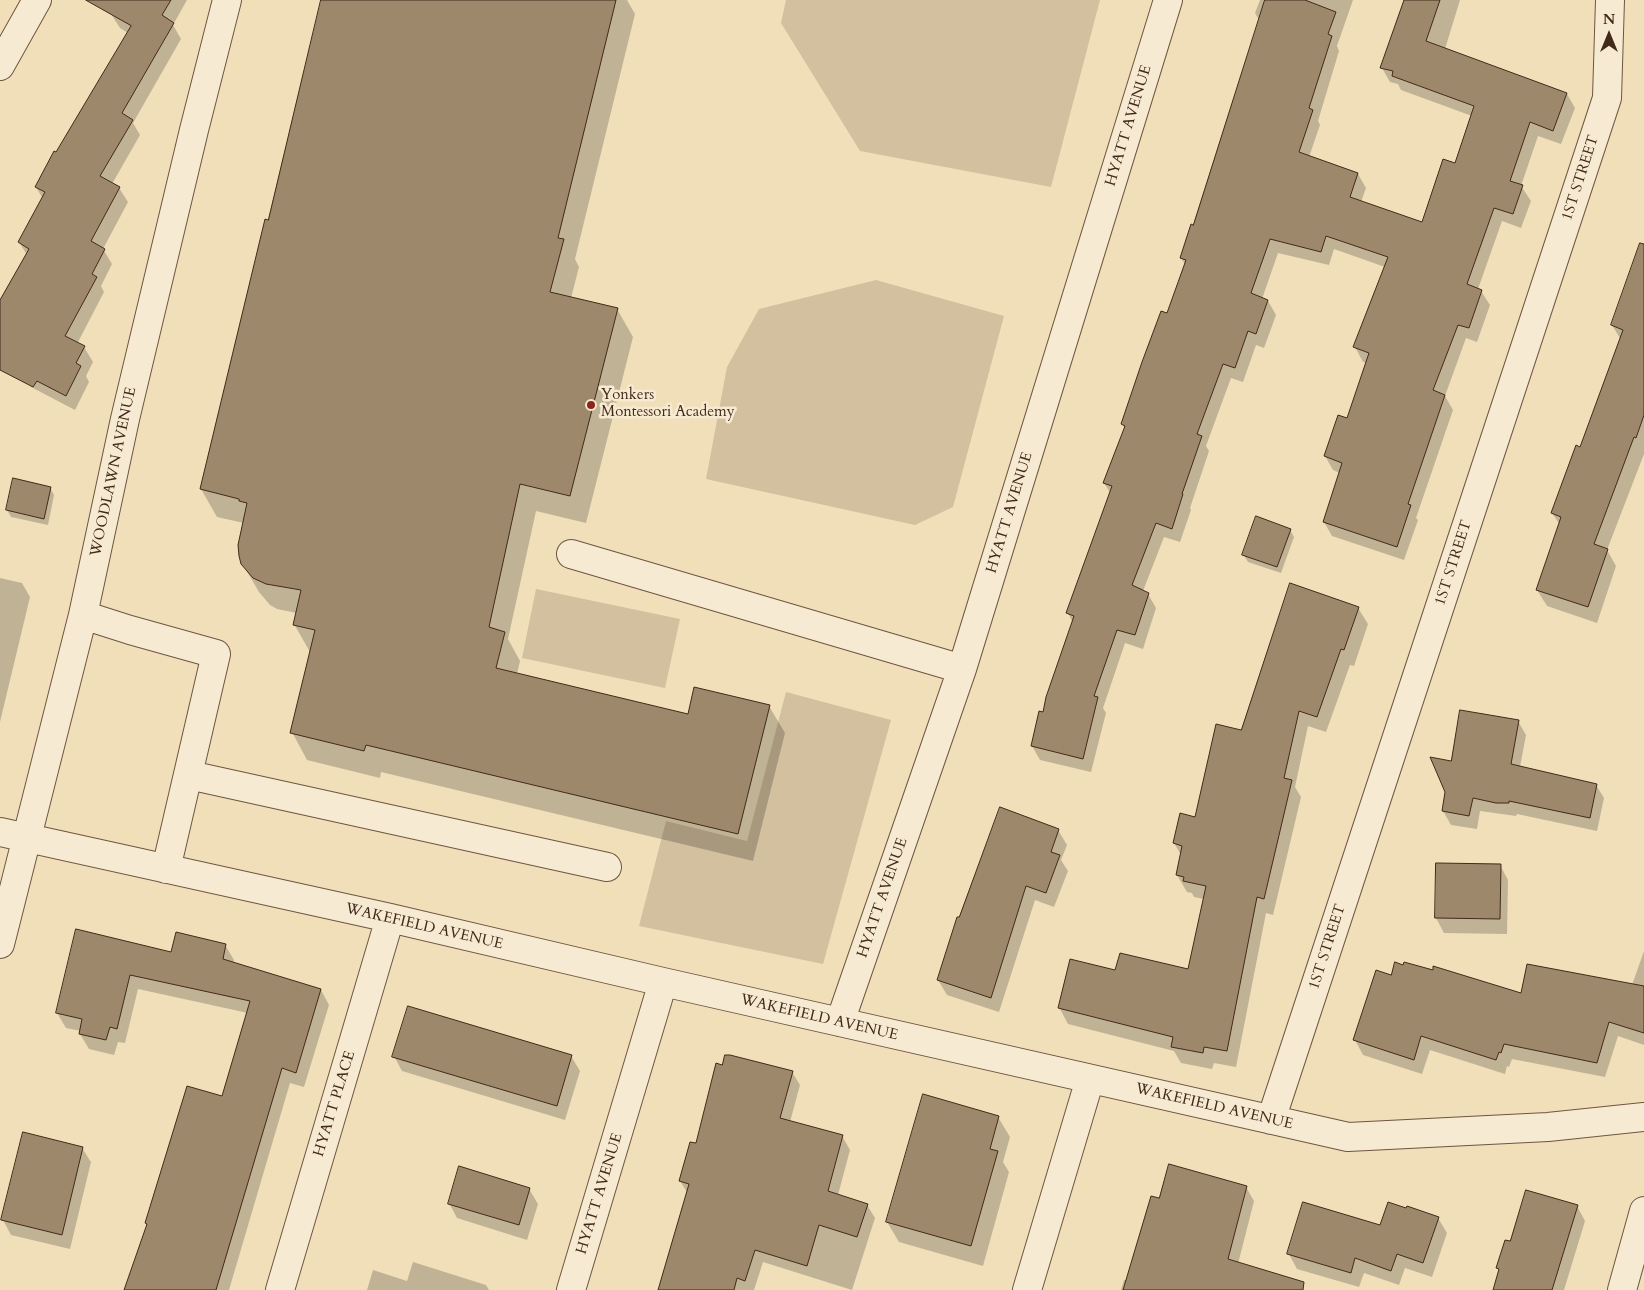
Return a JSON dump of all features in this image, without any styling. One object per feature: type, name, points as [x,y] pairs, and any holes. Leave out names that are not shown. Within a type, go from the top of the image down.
[{"type":"street","points":[[0,66],[37,0]]},
{"type":"street","name":"WOODLAWN AVENUE","points":[[0,944],[83,615],[127,410],[227,0]]},
{"type":"street","name":"HYATT AVENUE","points":[[840,1022],[962,669],[1168,0]]},
{"type":"street","name":"1ST STREET","points":[[1271,1120],[1607,98],[1610,0]]},
{"type":"street","points":[[571,554],[962,669]]},
{"type":"street","points":[[83,615],[216,654],[166,869]]},
{"type":"street","points":[[189,775],[607,867]]},
{"type":"street","name":"WAKEFIELD AVENUE","points":[[0,832],[390,918],[663,982],[1348,1137],[1548,1127],[1644,1117]]},
{"type":"street","name":"HYATT PLACE","points":[[280,1290],[390,918]]},
{"type":"street","name":"HYATT AVENUE","points":[[571,1290],[663,982]]},
{"type":"street","points":[[1027,1290],[1090,1079]]},
{"type":"street","points":[[1622,1290],[1644,1211]]},
{"type":"shaded area","points":[[786,0],[1100,0],[1051,187],[860,151],[781,23]]},
{"type":"shaded area","points":[[876,280],[1004,316],[953,507],[915,525],[706,479],[727,367],[759,309]]},
{"type":"shaded area","points":[[536,589],[680,619],[665,688],[522,658]]},
{"type":"shaded area","points":[[786,692],[891,720],[823,964],[639,926],[666,821],[747,841]]},
{"type":"building","points":[[86,0],[171,0],[162,15],[174,23],[122,113],[133,120],[100,176],[120,187],[91,241],[105,249],[92,274],[97,277],[65,336],[85,346],[76,363],[81,366],[66,396],[37,381],[33,387],[0,370],[0,300],[29,249],[18,242],[45,192],[35,187],[54,151],[56,152],[131,26]]},
{"type":"building","points":[[321,0],[616,0],[558,238],[564,239],[550,292],[618,308],[570,496],[520,484],[489,627],[505,632],[496,668],[688,714],[694,687],[770,705],[738,834],[366,745],[364,751],[290,733],[315,630],[293,625],[301,590],[266,584],[253,578],[241,564],[238,545],[247,503],[239,501],[239,499],[200,489],[265,219],[268,220]]},
{"type":"building","points":[[1265,0],[1305,0],[1336,12],[1328,34],[1332,36],[1309,108],[1313,110],[1299,152],[1358,173],[1350,197],[1422,222],[1443,159],[1455,163],[1474,106],[1392,76],[1393,71],[1380,68],[1404,0],[1440,0],[1426,41],[1567,93],[1553,131],[1530,122],[1510,181],[1523,185],[1513,214],[1494,208],[1467,284],[1482,290],[1469,328],[1458,325],[1433,390],[1445,395],[1408,504],[1411,505],[1397,547],[1323,522],[1342,463],[1324,456],[1338,415],[1347,418],[1369,353],[1353,347],[1388,257],[1326,236],[1321,252],[1270,239],[1251,293],[1268,300],[1256,334],[1248,331],[1235,368],[1223,364],[1197,434],[1202,436],[1172,529],[1156,523],[1132,585],[1149,593],[1135,635],[1117,630],[1094,696],[1098,697],[1083,759],[1031,746],[1039,711],[1043,712],[1046,697],[1074,616],[1066,613],[1112,486],[1103,483],[1125,426],[1121,424],[1161,311],[1167,313],[1186,260],[1180,258],[1191,224],[1193,225]]},
{"type":"building","points":[[1640,243],[1644,244],[1644,415],[1594,544],[1608,549],[1588,607],[1536,590],[1561,517],[1551,513],[1576,445],[1580,447],[1623,330],[1611,325]]},
{"type":"building","points":[[13,478],[51,487],[44,519],[6,510]]},
{"type":"building","points":[[1256,516],[1291,529],[1277,567],[1242,555]]},
{"type":"building","points":[[1290,583],[1359,607],[1344,650],[1341,649],[1317,717],[1299,711],[1284,778],[1292,780],[1264,899],[1257,897],[1227,1051],[1204,1047],[1203,1053],[1171,1047],[1173,1037],[1058,1008],[1070,959],[1115,970],[1120,953],[1188,969],[1206,886],[1183,881],[1184,877],[1176,875],[1182,846],[1173,843],[1180,813],[1195,817],[1216,724],[1241,730]]},
{"type":"building","points":[[1460,710],[1519,720],[1511,764],[1597,784],[1590,818],[1509,801],[1509,803],[1496,803],[1473,798],[1469,816],[1442,811],[1445,792],[1430,757],[1451,761]]},
{"type":"building","points":[[1000,807],[1059,829],[1051,852],[1060,855],[1046,893],[1026,886],[991,998],[937,980],[957,917],[959,917]]},
{"type":"building","points":[[1436,863],[1501,864],[1500,919],[1435,918]]},
{"type":"building","points":[[76,929],[171,952],[176,932],[226,944],[223,959],[321,989],[296,1073],[282,1068],[216,1290],[124,1290],[147,1224],[145,1223],[187,1086],[222,1096],[250,1001],[130,975],[117,1029],[110,1027],[106,1040],[79,1034],[82,1019],[56,1013]]},
{"type":"building","points":[[1395,962],[1403,965],[1404,962],[1433,970],[1433,966],[1521,993],[1527,964],[1644,986],[1644,1033],[1609,1022],[1597,1063],[1504,1044],[1496,1060],[1421,1036],[1414,1060],[1353,1040],[1376,970],[1391,975]]},
{"type":"building","points":[[408,1006],[572,1055],[557,1106],[392,1057]]},
{"type":"building","points":[[725,1055],[793,1071],[780,1118],[843,1135],[828,1191],[868,1204],[857,1237],[819,1225],[807,1266],[755,1250],[745,1281],[737,1278],[734,1290],[658,1290],[689,1184],[679,1181],[690,1142],[696,1143],[716,1063],[722,1065]]},
{"type":"building","points":[[923,1094],[999,1116],[990,1149],[998,1151],[971,1246],[886,1222]]},
{"type":"building","points":[[23,1132],[83,1147],[62,1235],[1,1220]]},
{"type":"building","points":[[1169,1164],[1247,1186],[1228,1259],[1304,1282],[1303,1290],[1123,1290],[1151,1196],[1159,1198]]},
{"type":"building","points":[[459,1166],[530,1188],[519,1225],[448,1204]]},
{"type":"building","points":[[1526,1190],[1578,1205],[1552,1290],[1493,1290],[1499,1269],[1496,1268],[1505,1240],[1510,1241]]},
{"type":"building","points":[[1303,1202],[1380,1225],[1388,1202],[1406,1208],[1407,1206],[1439,1217],[1423,1263],[1397,1254],[1391,1271],[1355,1258],[1351,1273],[1287,1254]]},
{"type":"place","name":"Yonkers Montessori Academy","points":[[591,405]]}]
